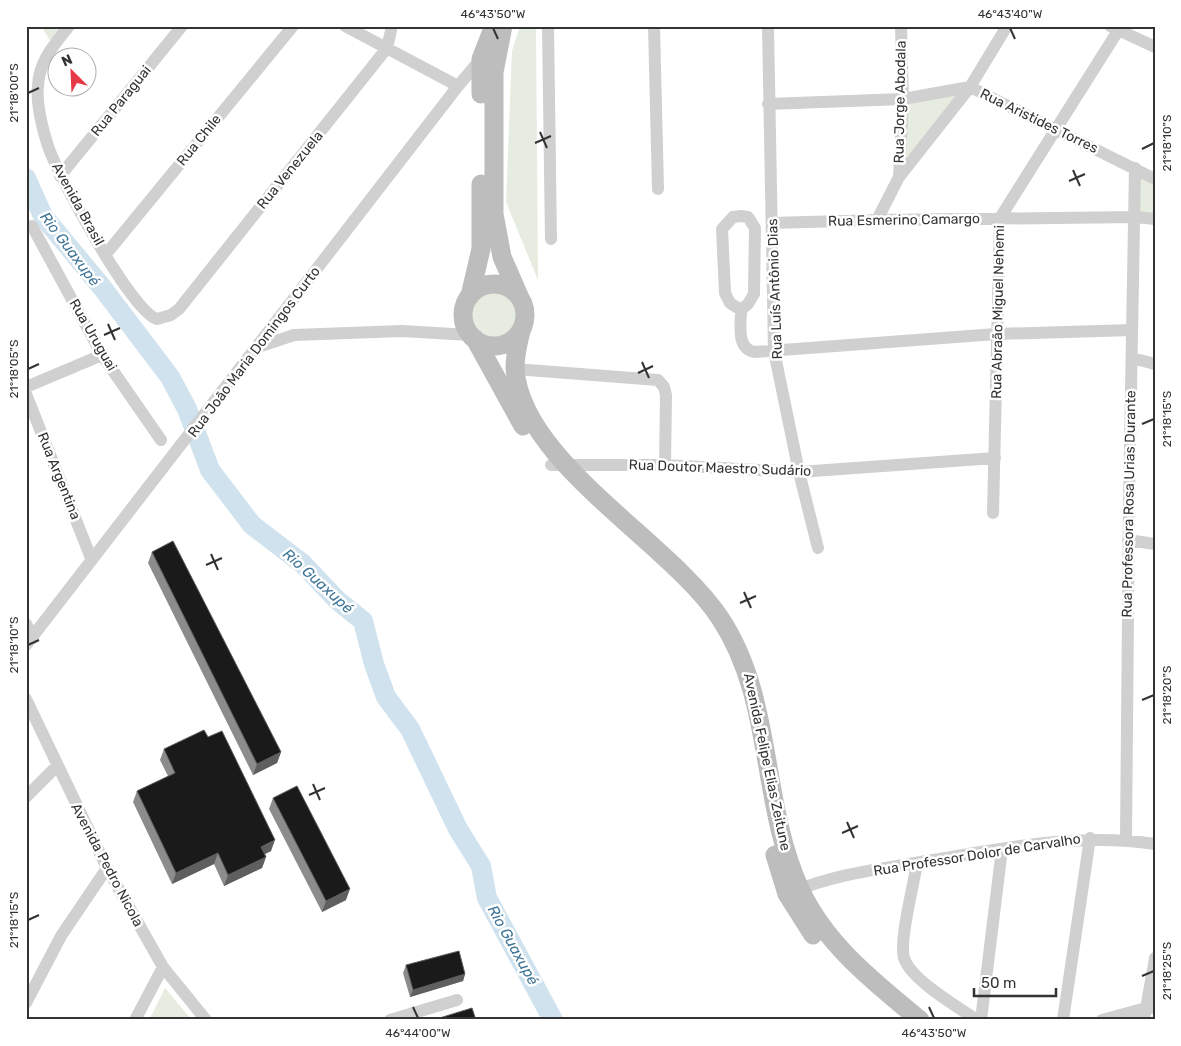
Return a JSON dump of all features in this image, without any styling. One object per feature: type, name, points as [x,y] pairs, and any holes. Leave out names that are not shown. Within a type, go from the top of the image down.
[{"type":"main road","points":[[482,26],[481,249],[470,296],[463,316],[473,337],[487,345],[500,345],[512,340],[521,331],[525,312],[502,257],[494,214],[494,72],[503,26]]},
{"type":"main road","points":[[481,59],[494,26]]},
{"type":"main road","points":[[470,296],[481,287],[496,285],[510,289],[520,298]]},
{"type":"main road","name":"Avenida Felipe Elias Zeitune","points":[[521,331],[516,349],[515,369],[519,390],[557,465]]},
{"type":"main road","name":"Avenida Felipe Elias Zeitune","points":[[473,337],[520,420],[557,465],[683,590],[706,617],[732,663],[738,681],[774,850],[794,891],[805,924],[830,955],[860,985],[902,1020]]},
{"type":"main road","name":"Avenida Felipe Elias Zeitune","points":[[794,891],[846,954],[920,1020]]},
{"type":"street","name":"Avenida Brasil","points":[[69,26],[46,54],[38,86],[41,120],[48,146],[60,176],[106,254],[151,317],[164,318],[179,309]]},
{"type":"street","name":"Rua Paraguai","points":[[60,176],[182,26]]},
{"type":"street","name":"Rua Chile","points":[[106,254],[293,26]]},
{"type":"street","points":[[345,26],[458,86]]},
{"type":"street","name":"Rua Venezuela","points":[[179,309],[387,48],[392,26]]},
{"type":"street","points":[[548,26],[551,239]]},
{"type":"street","points":[[654,26],[658,189]]},
{"type":"street","name":"Rua Luís Antônio Dias","points":[[768,26],[774,351],[799,472],[818,548]]},
{"type":"street","name":"Rua Jorge Abodala","points":[[899,177],[903,99],[901,26]]},
{"type":"street","points":[[877,220],[899,177],[970,88],[1007,26]]},
{"type":"street","points":[[1116,28],[1155,47]]},
{"type":"street","name":"Rua Abraão Miguel Nehemi","points":[[993,513],[1000,218],[1116,28]]},
{"type":"street","name":"Rua João Maria Domingos Curto","points":[[28,634],[44,622],[91,558],[215,404],[458,86],[481,59]]},
{"type":"street","name":"Rua Aristides Torres","points":[[768,104],[903,99],[970,88],[1056,128],[1155,179]]},
{"type":"street","name":"Rua Professora Rosa Urias Durante","points":[[1126,839],[1128,540],[1135,168]]},
{"type":"street","points":[[741,310],[748,304],[754,294],[755,228],[748,217],[741,216],[733,217],[722,229],[725,292],[730,302],[741,310],[744,347],[755,352],[996,334],[1132,330]]},
{"type":"street","name":"Rua Esmerino Camargo","points":[[772,224],[1000,218],[1135,217],[1155,219]]},
{"type":"street","name":"Rua Uruguai","points":[[32,226],[102,355],[161,440]]},
{"type":"street","points":[[277,321],[294,334]]},
{"type":"street","points":[[258,347],[294,334],[402,332],[473,337]]},
{"type":"street","points":[[26,388],[102,355]]},
{"type":"street","points":[[1132,358],[1155,364]]},
{"type":"street","points":[[515,369],[653,378],[658,380],[664,387],[666,394],[666,465]]},
{"type":"street","name":"Rua Argentina","points":[[26,394],[91,558]]},
{"type":"street","name":"Rua Doutor Maestro Sudário","points":[[557,465],[666,465],[799,472],[995,458]]},
{"type":"street","points":[[1128,540],[1155,544]]},
{"type":"street","name":"Avenida Pedro Nicola","points":[[26,699],[56,766],[106,868],[162,967],[206,1020]]},
{"type":"street","points":[[26,797],[56,766]]},
{"type":"street","points":[[1063,1020],[1090,838]]},
{"type":"street","name":"Rua Professor Dolor de Carvalho","points":[[794,891],[849,876],[1002,849],[1090,838],[1126,839],[1155,844]]},
{"type":"street","points":[[981,1020],[1002,849]]},
{"type":"street","points":[[917,863],[903,944],[905,960],[918,977],[977,1020]]},
{"type":"street","points":[[26,1003],[61,936],[106,868]]},
{"type":"street","points":[[1102,1020],[1148,1012],[1155,958]]},
{"type":"street","points":[[135,1020],[162,967]]},
{"type":"street","points":[[390,1020],[457,1000]]},
{"type":"shaded area","points":[[41,26],[63,26],[51,42]]},
{"type":"shaded area","points":[[520,26],[536,26],[538,280],[506,202],[512,51]]},
{"type":"shaded area","points":[[962,93],[904,166],[906,104]]},
{"type":"shaded area","points":[[1138,172],[1155,181],[1155,215],[1137,215]]},
{"type":"shaded area","points":[[494,289],[504,291],[512,297],[518,305],[520,315],[518,325],[512,333],[504,339],[494,341],[484,339],[476,333],[470,325],[468,315],[470,305],[476,297],[484,291]]},
{"type":"shaded area","points":[[165,988],[192,1020],[149,1020]]},
{"type":"building","points":[[173,541],[281,752],[257,764],[152,552]]},
{"type":"building","points":[[204,730],[208,737],[222,731],[275,840],[261,847],[266,857],[228,875],[218,853],[176,873],[137,791],[175,773],[164,749]]},
{"type":"building","points":[[297,786],[350,889],[326,901],[273,798]]},
{"type":"building","points":[[459,951],[465,974],[413,990],[406,965]]},
{"type":"building","points":[[472,1008],[476,1020],[433,1020]]},
{"type":"waterway","name":"Rio Guaxupé","points":[[26,178],[43,216],[101,286],[170,377],[187,409],[210,470],[252,525],[303,564],[337,600],[363,621],[374,664],[386,697],[410,729],[458,829],[481,866],[487,898],[553,1020]]}]
